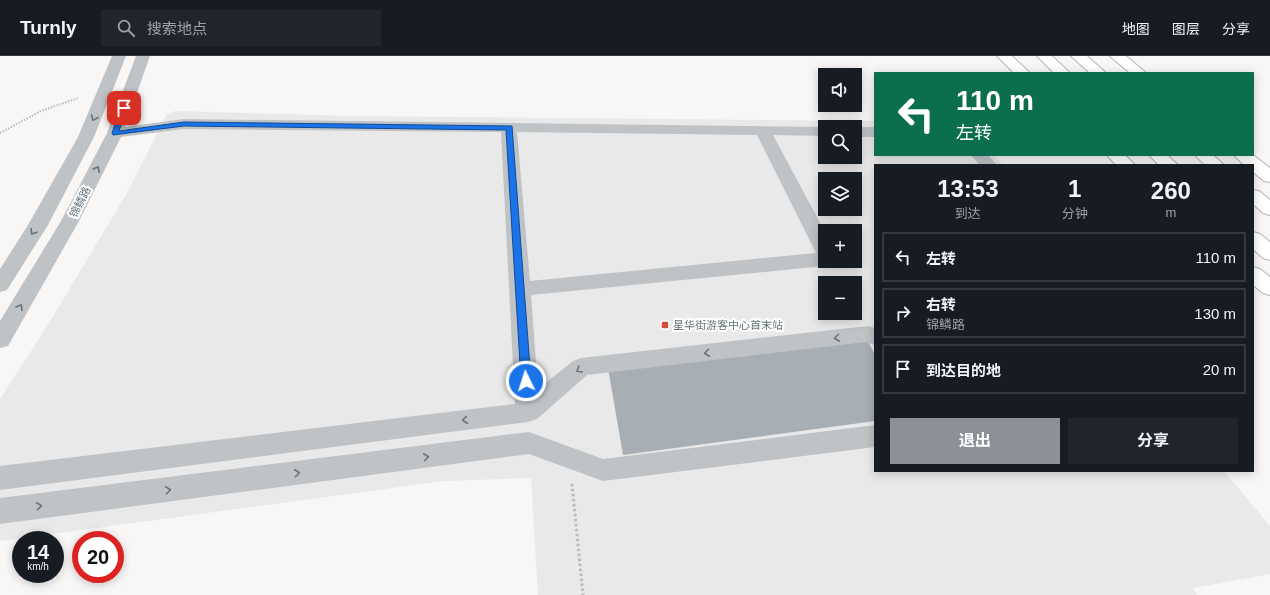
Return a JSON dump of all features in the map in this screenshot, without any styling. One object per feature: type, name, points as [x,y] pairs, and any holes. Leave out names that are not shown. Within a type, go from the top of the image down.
[{"type":"main road","points":[[1004,56],[1022,72]]},
{"type":"main road","points":[[1044,56],[1062,72]]},
{"type":"main road","points":[[1078,56],[1098,72]]},
{"type":"main road","points":[[1117,56],[1138,72]]},
{"type":"main road","points":[[1116,156],[1125,164]]},
{"type":"main road","points":[[1158,156],[1168,164]]},
{"type":"main road","points":[[1203,156],[1214,164]]},
{"type":"main road","points":[[1243,156],[1253,164]]},
{"type":"main road","points":[[1254,164],[1270,177]]},
{"type":"main road","points":[[1254,196],[1270,209]]},
{"type":"main road","points":[[1254,239],[1270,253]]},
{"type":"main road","points":[[1254,275],[1270,288]]},
{"type":"street","points":[[0,285],[38,225],[86,137],[119,56]]},
{"type":"street","name":"锦鳞路","points":[[0,340],[70,221],[115,133],[143,56]]},
{"type":"street","points":[[115,133],[184,124],[818,131]]},
{"type":"street","points":[[510,128],[528,412]]},
{"type":"street","points":[[763,131],[818,237]]},
{"type":"street","points":[[862,132],[874,132]]},
{"type":"street","points":[[980,156],[987,164]]},
{"type":"street","points":[[520,288],[818,260]]},
{"type":"street","points":[[0,478],[528,412],[581,367],[868,334],[874,336]]},
{"type":"street","points":[[0,511],[529,443],[603,470],[874,436]]},
{"type":"path","points":[[0,133],[41,111],[107,87]]},
{"type":"path","points":[[569,458],[583,595]]},
{"type":"shaded area","points":[[175,111],[353,116],[818,120],[818,164],[862,164],[862,121],[874,121],[874,156],[995,156],[1002,164],[874,164],[874,472],[1225,472],[1270,526],[1270,574],[1193,588],[1197,595],[538,595],[531,478],[444,481],[64,532],[64,531],[12,531],[12,539],[0,541],[0,399],[51,320],[126,195],[167,114]]},
{"type":"building","points":[[866,337],[874,353],[874,421],[623,455],[608,368]]},
{"type":"place","name":"星华街游客中心首末站","points":[[665,325]]},
{"type":"route","points":[[124,108],[115,133],[184,124],[510,128],[526,381]]}]
